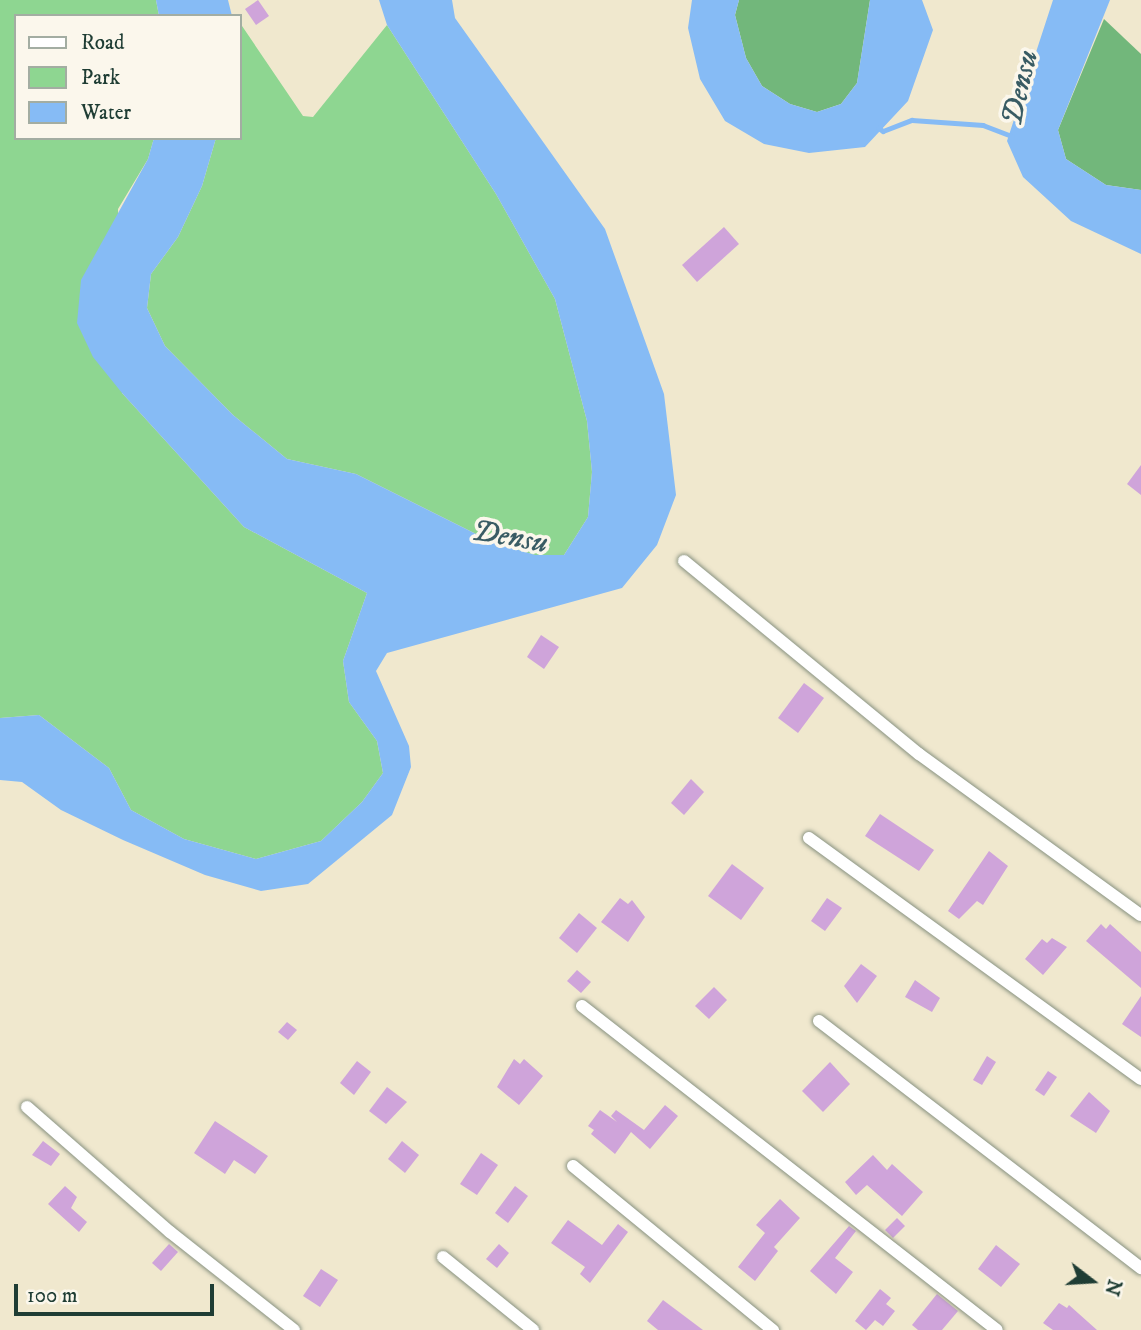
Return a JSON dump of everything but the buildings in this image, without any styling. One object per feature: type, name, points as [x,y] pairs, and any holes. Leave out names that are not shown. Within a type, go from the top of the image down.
[{"type":"street","points":[[684,561],[919,754],[1141,915]]},
{"type":"street","points":[[808,838],[1141,1079]]},
{"type":"street","points":[[582,1006],[997,1330]]},
{"type":"street","points":[[819,1021],[1141,1268]]},
{"type":"street","points":[[27,1108],[170,1232],[294,1330]]},
{"type":"street","points":[[573,1166],[773,1330]]},
{"type":"street","points":[[443,1257],[533,1330]]},
{"type":"green space","points":[[0,0],[156,0],[159,14],[14,14],[14,140],[153,140],[148,159],[118,209],[122,393],[244,527],[367,593],[343,661],[349,702],[377,741],[383,773],[362,802],[321,841],[256,859],[184,839],[131,810],[109,768],[39,715],[0,718]]},
{"type":"green space","points":[[739,0],[870,0],[857,83],[841,104],[817,112],[790,104],[762,86],[746,58],[735,15]]},
{"type":"green space","points":[[1104,19],[1141,54],[1141,190],[1106,185],[1066,159],[1058,130]]},
{"type":"green space","points":[[387,25],[496,194],[555,299],[587,421],[592,472],[588,517],[564,555],[535,555],[492,542],[356,474],[287,459],[233,415],[165,346],[147,308],[151,274],[178,237],[202,186],[215,140],[242,140],[242,26],[303,116],[313,117]]},
{"type":"water","points":[[156,0],[228,0],[232,14],[159,14]]},
{"type":"water","points":[[379,0],[452,0],[455,18],[605,229],[664,394],[676,495],[657,545],[622,588],[387,653],[376,671],[409,746],[411,767],[392,815],[308,884],[261,891],[205,875],[61,810],[22,782],[0,780],[0,718],[39,715],[109,768],[131,810],[184,839],[256,859],[321,841],[362,802],[383,773],[377,741],[349,702],[343,661],[367,593],[244,527],[122,393],[93,357],[77,323],[81,280],[148,159],[153,140],[215,140],[202,186],[178,237],[151,274],[147,308],[165,346],[233,415],[287,459],[356,474],[492,542],[535,555],[564,555],[588,517],[592,472],[587,421],[555,299],[496,194],[387,25]]},
{"type":"water","points":[[692,0],[739,0],[735,15],[746,58],[762,86],[790,104],[817,112],[841,104],[857,83],[870,0],[922,0],[933,30],[908,101],[865,147],[809,153],[764,144],[725,121],[700,79],[688,28]]},
{"type":"water","points":[[1053,0],[1110,0],[1058,130],[1066,159],[1106,185],[1141,190],[1141,254],[1071,221],[1023,177],[1007,141]]},
{"type":"waterway","name":"Densu","points":[[879,128],[883,131],[912,120],[983,125],[1012,136]]}]
